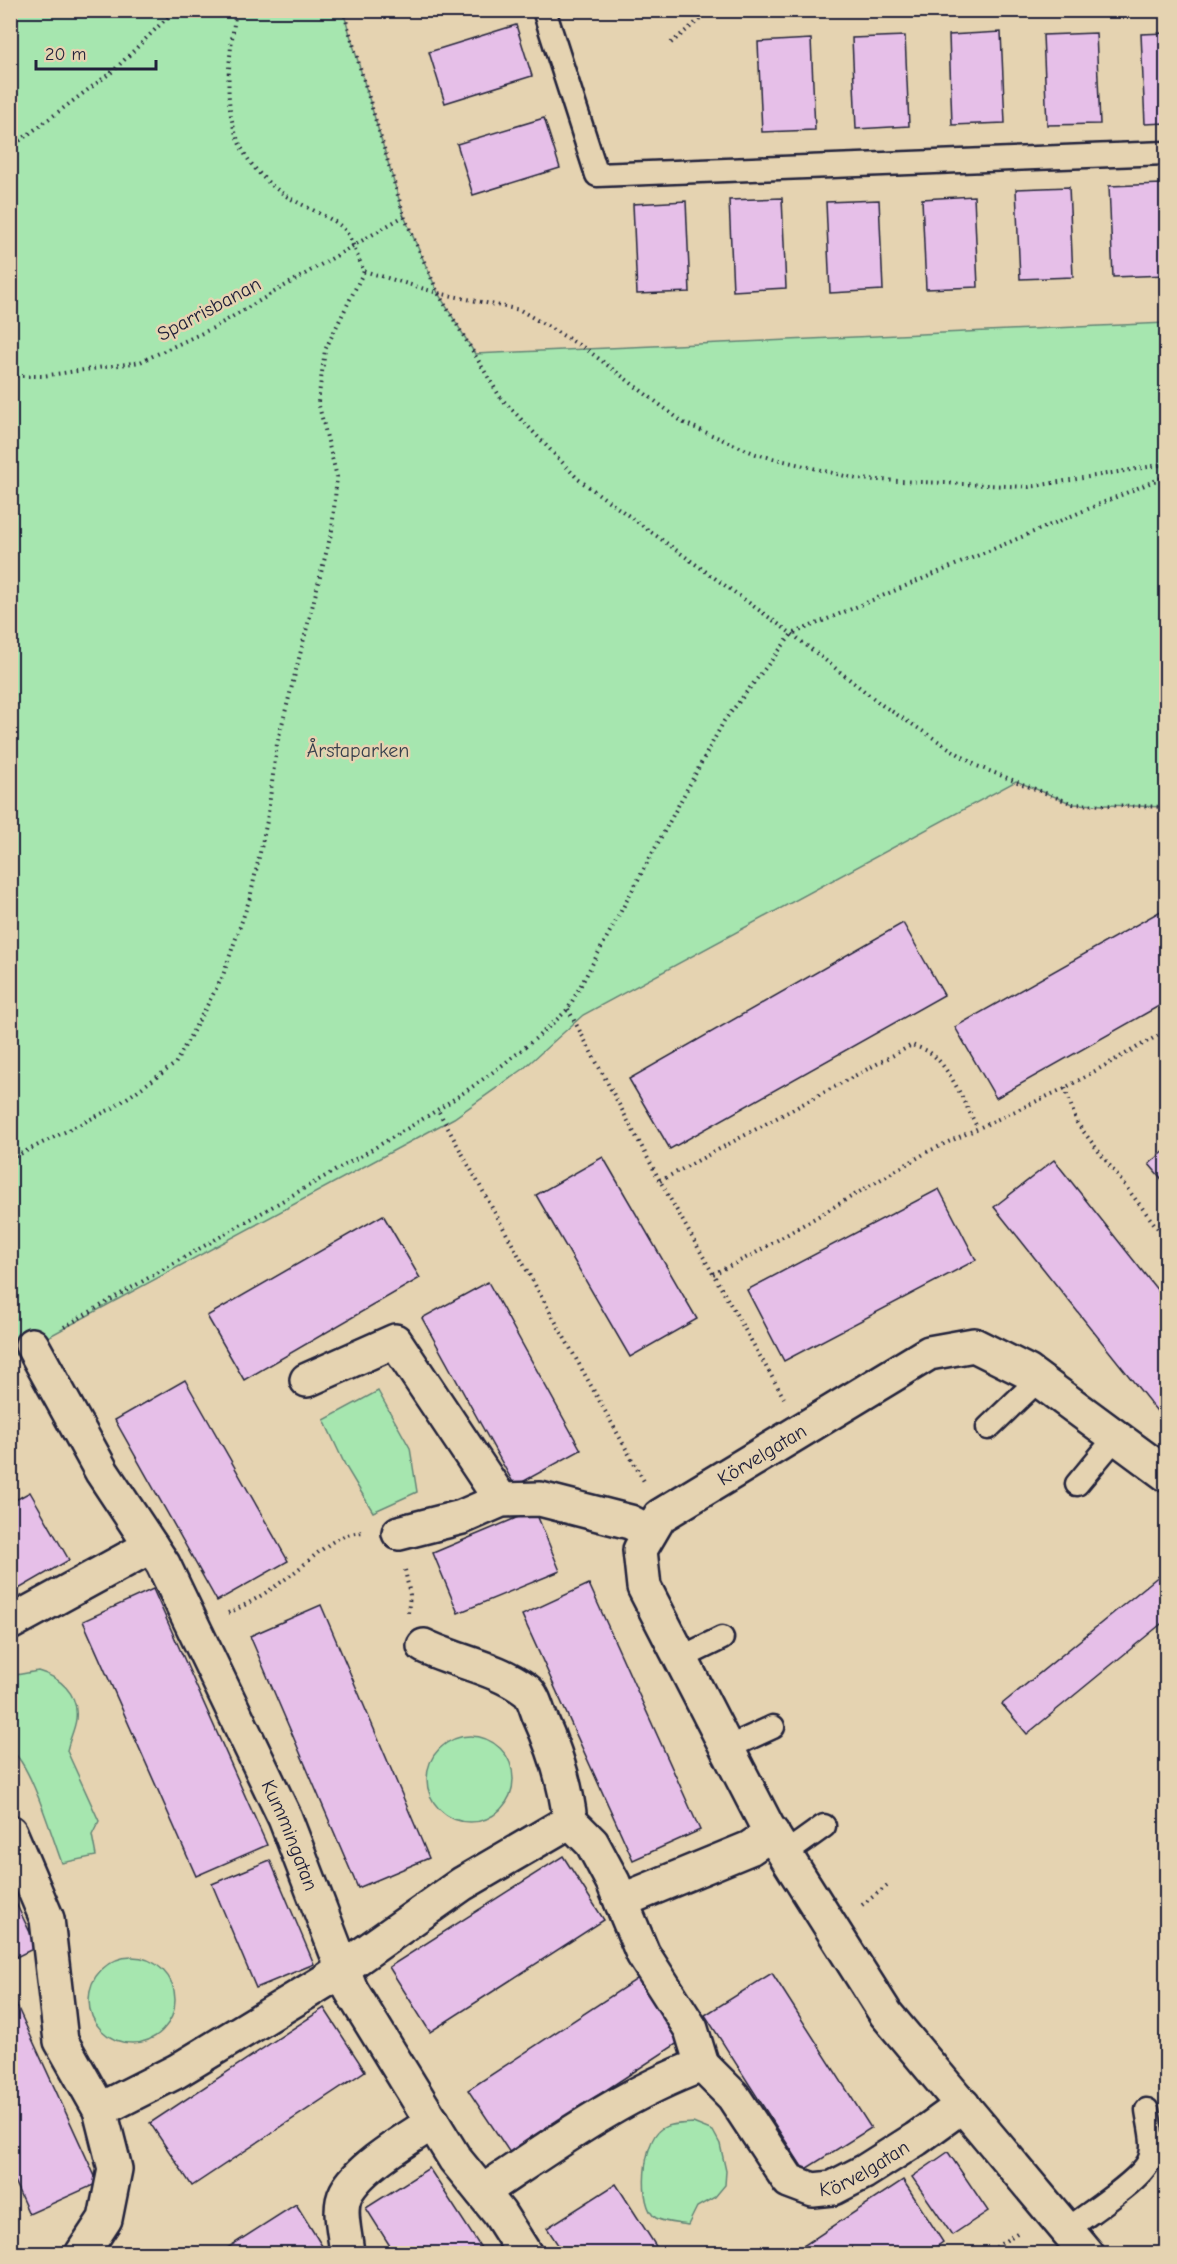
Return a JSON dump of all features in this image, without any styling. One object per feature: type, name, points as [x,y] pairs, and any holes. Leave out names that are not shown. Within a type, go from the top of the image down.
[{"type":"street","points":[[307,1380],[395,1341],[501,1500]]},
{"type":"street","name":"Kummingatan","points":[[32,1345],[102,1472],[163,1564],[285,1818],[351,1990],[455,2159],[482,2192],[525,2253]]},
{"type":"street","name":"Körvelgatan","points":[[655,1524],[929,1353],[974,1345],[1038,1380],[1167,1474]]},
{"type":"street","points":[[399,1533],[462,1517],[501,1500],[540,1499],[630,1522],[655,1524],[640,1550],[644,1587],[778,1843],[886,2014],[1077,2242]]},
{"type":"street","points":[[10,1623],[151,1546]]},
{"type":"street","points":[[100,2110],[177,2071],[344,1968],[462,1884],[570,1821],[567,1791],[554,1748],[529,1692],[507,1678],[424,1646]]},
{"type":"street","name":"Körvelgatan","points":[[570,1821],[592,1843],[644,1954],[691,2029],[702,2065],[733,2096],[789,2181],[813,2190],[833,2188],[864,2172],[916,2139],[963,2105]]},
{"type":"street","points":[[10,1832],[47,1919],[61,2041],[100,2110],[115,2169],[105,2219],[82,2253]]},
{"type":"street","points":[[621,1901],[750,1848],[778,1843]]},
{"type":"street","points":[[482,2192],[615,2105],[673,2076],[702,2065]]},
{"type":"street","points":[[347,2253],[342,2219],[345,2194],[364,2172],[433,2122]]},
{"type":"lane","points":[[544,10],[597,175],[1167,153]]},
{"type":"lane","points":[[988,1428],[1038,1380]]},
{"type":"lane","points":[[1077,1484],[1116,1437]]},
{"type":"lane","points":[[681,1658],[722,1638]]},
{"type":"lane","points":[[728,1748],[773,1727]]},
{"type":"lane","points":[[778,1843],[824,1826]]},
{"type":"lane","points":[[1077,2242],[1149,2161],[1152,2145],[1147,2110]]},
{"type":"path","points":[[10,148],[113,71],[175,10]]},
{"type":"path","points":[[236,10],[226,71],[228,102],[237,139],[255,169],[281,193],[345,228],[364,271],[438,293],[520,310],[586,349],[684,423],[756,454],[857,479],[1029,487],[1167,464]]},
{"type":"path","points":[[343,10],[404,216],[438,293],[500,397],[578,479],[792,634],[882,705],[977,766],[1073,804],[1167,807]]},
{"type":"path","points":[[671,43],[711,10]]},
{"type":"path","name":"Sparrisbanan","points":[[10,376],[42,376],[140,362],[213,328],[404,216]]},
{"type":"path","points":[[10,1159],[113,1108],[175,1064],[222,978],[250,898],[267,821],[277,744],[332,530],[337,477],[318,402],[325,350],[364,271]]},
{"type":"path","points":[[32,1345],[439,1111],[507,1064],[568,1009],[724,721],[792,634],[1167,476]]},
{"type":"path","points":[[568,1009],[660,1181],[801,1431]]},
{"type":"path","points":[[713,1274],[752,1255],[929,1151],[1065,1088],[1167,1031]]},
{"type":"path","points":[[660,1181],[912,1045],[930,1052],[956,1087],[977,1127]]},
{"type":"path","points":[[1065,1088],[1077,1123],[1167,1239]]},
{"type":"path","points":[[439,1111],[638,1468],[655,1524]]},
{"type":"path","points":[[194,1628],[247,1605],[306,1562],[325,1544],[347,1533],[385,1529],[399,1533],[410,1594],[407,1620],[424,1646]]},
{"type":"green space","name":"Årstaparken","points":[[10,11],[343,11],[404,216],[438,293],[475,354],[1166,323],[1166,807],[1073,804],[1016,781],[583,1015],[522,1070],[454,1118],[11,1357]]},
{"type":"green space","points":[[378,1391],[410,1448],[417,1492],[373,1512],[346,1467],[324,1420]]},
{"type":"green space","points":[[38,1671],[60,1682],[74,1701],[76,1719],[67,1751],[99,1821],[92,1835],[96,1856],[62,1863],[26,1769],[11,1751],[11,1679],[16,1675]]},
{"type":"green space","points":[[470,1736],[494,1743],[506,1755],[513,1779],[506,1803],[494,1815],[470,1822],[446,1815],[434,1803],[427,1779],[434,1755],[446,1743]]},
{"type":"green space","points":[[132,1957],[156,1964],[168,1976],[175,2000],[168,2024],[156,2036],[132,2043],[108,2036],[96,2024],[89,2000],[96,1976],[108,1964]]},
{"type":"green space","points":[[693,2123],[713,2131],[720,2144],[726,2171],[725,2185],[715,2197],[697,2207],[688,2225],[663,2221],[656,2218],[650,2211],[646,2201],[644,2188],[646,2159],[655,2136],[661,2129],[677,2124]]},
{"type":"building","points":[[516,25],[532,76],[445,103],[429,52]]},
{"type":"building","points":[[1001,32],[1005,123],[952,125],[949,35]]},
{"type":"building","points":[[1096,33],[1100,124],[1047,125],[1043,35]]},
{"type":"building","points":[[1166,33],[1166,123],[1145,124],[1141,34]]},
{"type":"building","points":[[905,36],[909,126],[856,129],[852,38]]},
{"type":"building","points":[[811,39],[815,130],[762,132],[758,42]]},
{"type":"building","points":[[544,118],[560,168],[473,195],[457,144]]},
{"type":"building","points":[[1162,184],[1166,275],[1113,277],[1109,186]]},
{"type":"building","points":[[1069,187],[1073,277],[1020,279],[1016,189]]},
{"type":"building","points":[[974,196],[978,287],[926,289],[922,199]]},
{"type":"building","points":[[782,198],[786,288],[733,291],[729,200]]},
{"type":"building","points":[[879,200],[883,290],[830,293],[826,202]]},
{"type":"building","points":[[686,201],[690,292],[637,294],[633,204]]},
{"type":"building","points":[[1166,908],[1166,1002],[996,1098],[955,1027]]},
{"type":"building","points":[[903,923],[944,995],[670,1149],[629,1079]]},
{"type":"building","points":[[1166,1150],[1166,1184],[1149,1164]]},
{"type":"building","points":[[603,1157],[697,1319],[630,1357],[536,1195]]},
{"type":"building","points":[[1054,1160],[1166,1301],[1166,1410],[1160,1415],[994,1207]]},
{"type":"building","points":[[939,1189],[976,1260],[784,1361],[747,1290]]},
{"type":"building","points":[[383,1215],[420,1278],[244,1380],[207,1316]]},
{"type":"building","points":[[488,1282],[581,1450],[515,1486],[422,1318]]},
{"type":"building","points":[[185,1380],[288,1561],[217,1601],[115,1420]]},
{"type":"building","points":[[30,1492],[69,1560],[10,1594],[10,1503]]},
{"type":"building","points":[[535,1510],[560,1571],[458,1613],[433,1553]]},
{"type":"building","points":[[1166,1570],[1166,1620],[1027,1734],[1002,1704]]},
{"type":"building","points":[[589,1584],[700,1830],[633,1860],[522,1615]]},
{"type":"building","points":[[153,1589],[267,1845],[196,1876],[83,1621]]},
{"type":"building","points":[[321,1605],[429,1858],[358,1888],[250,1636]]},
{"type":"building","points":[[563,1856],[604,1920],[430,2032],[389,1967]]},
{"type":"building","points":[[270,1860],[314,1964],[256,1988],[212,1884]]},
{"type":"building","points":[[10,1891],[37,1947],[10,1960]]},
{"type":"building","points":[[772,1973],[871,2128],[804,2170],[705,2015]]},
{"type":"building","points":[[643,1975],[684,2039],[510,2153],[468,2090]]},
{"type":"building","points":[[11,1993],[98,2183],[29,2214],[10,2172]]},
{"type":"building","points":[[324,2008],[365,2071],[192,2186],[150,2123]]},
{"type":"building","points":[[948,2152],[988,2211],[952,2235],[912,2177]]},
{"type":"building","points":[[429,2168],[485,2254],[395,2254],[366,2208]]},
{"type":"building","points":[[903,2180],[943,2242],[926,2254],[791,2254]]},
{"type":"building","points":[[616,2184],[661,2254],[564,2254],[547,2228]]},
{"type":"building","points":[[296,2204],[327,2254],[218,2254]]}]
